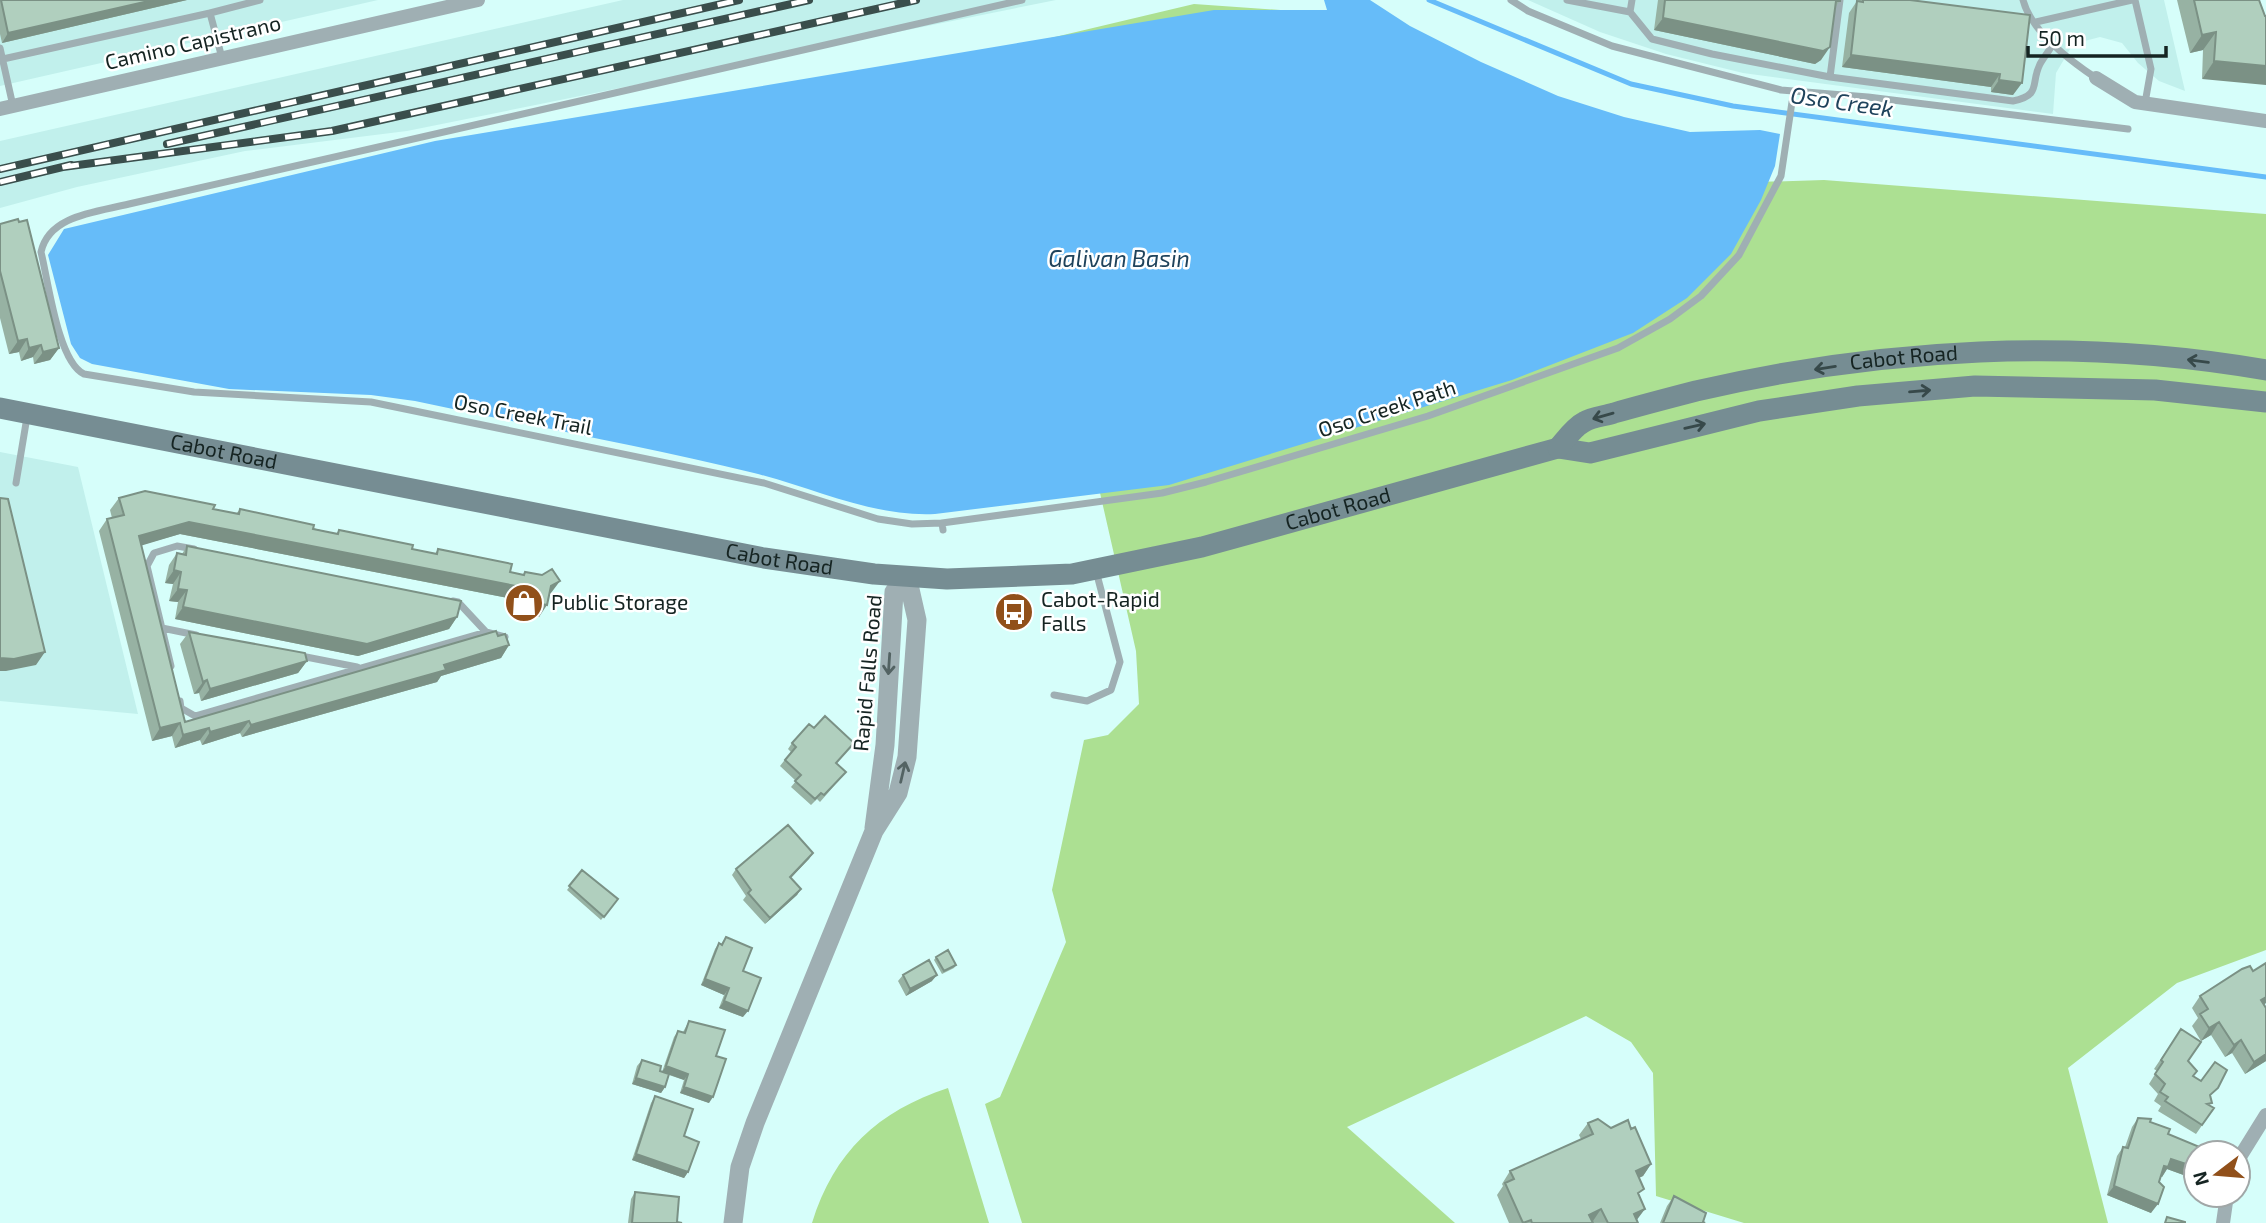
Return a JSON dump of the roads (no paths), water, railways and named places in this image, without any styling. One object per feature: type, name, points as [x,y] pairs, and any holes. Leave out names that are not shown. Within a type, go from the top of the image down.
[{"type":"main road","name":"Cabot Road","points":[[1558,448],[1583,422],[1649,403],[1771,376],[1858,363],[1975,352],[2065,352],[2154,356],[2266,370]]},
{"type":"main road","name":"Cabot Road","points":[[0,408],[764,558],[907,576],[1031,578],[1096,570],[1202,547],[1558,448],[1590,453],[1759,411],[1858,396],[1975,386],[2155,390],[2266,402]]},
{"type":"street","name":"Camino Capistrano","points":[[6,107],[445,4],[478,0]]},
{"type":"street","points":[[2096,78],[2135,102],[2266,121]]},
{"type":"street","name":"Rapid Falls Road","points":[[733,1223],[740,1167],[755,1123],[874,831],[885,745],[894,592],[907,576]]},
{"type":"street","points":[[2248,1139],[2266,1115]]},
{"type":"lane","points":[[3,59],[260,0]]},
{"type":"lane","name":"Oso Creek Trail","points":[[942,526],[878,519],[764,483],[371,402],[194,392],[83,374],[71,364],[64,348],[41,252],[44,240],[55,226],[129,204],[1022,0]]},
{"type":"lane","points":[[1511,0],[1612,46],[1793,97],[2128,129]]},
{"type":"lane","points":[[1567,0],[1630,12],[1652,40],[1830,77],[2013,101],[2027,98],[2034,91],[2039,65],[2053,44]]},
{"type":"lane","points":[[1630,12],[1632,0]]},
{"type":"lane","points":[[1830,77],[1840,0]]},
{"type":"lane","points":[[2023,0],[2026,13],[2061,55],[2096,78]]},
{"type":"lane","points":[[2036,22],[2133,0],[2151,69],[2144,104]]},
{"type":"lane","points":[[210,13],[222,58]]},
{"type":"lane","points":[[2018,18],[2026,13]]},
{"type":"lane","points":[[0,48],[6,107]]},
{"type":"lane","name":"Oso Creek Path","points":[[942,526],[1162,493],[1206,482],[1428,416],[1618,348],[1670,319],[1721,276],[1739,255],[1781,176],[1793,97]]},
{"type":"lane","points":[[16,483],[27,413]]},
{"type":"lane","points":[[175,681],[147,566],[154,552],[177,546],[203,551]]},
{"type":"lane","points":[[1054,695],[1087,701],[1111,690],[1116,679],[1120,662],[1096,570]]},
{"type":"lane","points":[[445,599],[458,602],[486,632]]},
{"type":"lane","points":[[162,628],[202,636]]},
{"type":"lane","points":[[178,695],[181,708],[195,716],[486,632],[505,637]]},
{"type":"lane","points":[[281,652],[361,668]]},
{"type":"water","name":"Galivan Basin","points":[[1324,0],[1370,0],[1410,26],[1481,62],[1558,96],[1624,117],[1690,132],[1760,130],[1780,134],[1775,166],[1761,200],[1731,254],[1687,298],[1633,333],[1512,380],[1169,485],[935,514],[889,511],[712,463],[415,401],[371,395],[229,389],[92,364],[80,358],[71,344],[48,255],[64,229],[435,141],[1214,10],[1327,10]]},
{"type":"waterway","name":"Oso Creek","points":[[1429,0],[1631,84],[1733,106],[2266,177]]},
{"type":"railway","points":[[0,169],[739,0]]},
{"type":"railway","points":[[167,144],[809,0]]},
{"type":"railway","points":[[63,167],[332,131],[916,0]]},
{"type":"railway","points":[[0,182],[71,165]]},
{"type":"place","name":"Public Storage","points":[[524,603]]},
{"type":"place","name":"Cabot-Rapid Falls","points":[[1014,612]]}]
